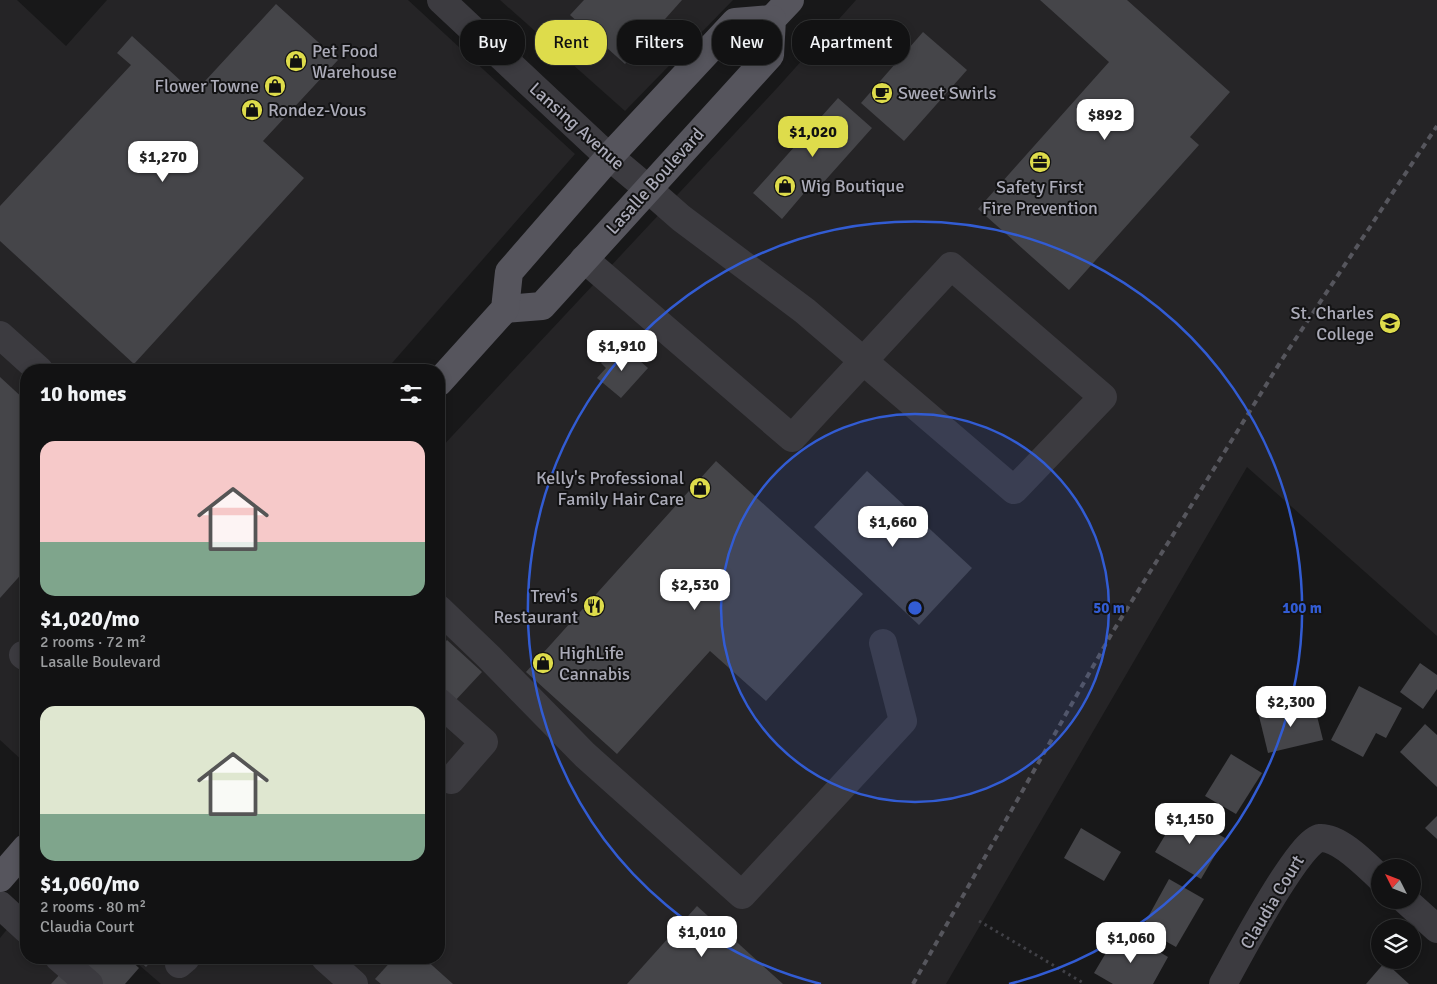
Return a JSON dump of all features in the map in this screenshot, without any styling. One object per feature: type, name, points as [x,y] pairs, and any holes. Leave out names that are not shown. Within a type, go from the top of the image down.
[{"type":"main road","name":"Lasalle Boulevard","points":[[781,6],[770,55],[542,306],[505,309],[509,272],[610,156],[735,22],[781,6]]},
{"type":"main road","points":[[445,375],[505,309]]},
{"type":"main road","points":[[0,878],[20,855]]},
{"type":"street","name":"Lansing Avenue","points":[[441,0],[610,156],[681,218],[805,311],[861,360]]},
{"type":"street","points":[[584,259],[792,438],[861,360],[951,266],[1103,397],[1014,490],[861,360]]},
{"type":"street","points":[[0,335],[32,364]]},
{"type":"street","points":[[445,616],[489,657],[585,755],[742,894],[903,721],[883,643]]},
{"type":"street","points":[[445,707],[484,742],[451,780]]},
{"type":"street","name":"Claudia Court","points":[[1223,984],[1295,860],[1311,841],[1321,838],[1346,848],[1371,870]]},
{"type":"street","points":[[0,905],[20,923]]},
{"type":"street","points":[[1415,909],[1437,929]]},
{"type":"street","points":[[66,964],[89,984]]},
{"type":"street","points":[[331,964],[354,984]]},
{"type":"path","points":[[980,921],[1085,984]]},
{"type":"shaded area","points":[[0,0],[17,0],[66,46],[107,0],[408,0],[460,48],[460,65],[478,65],[575,154],[391,364],[20,364],[20,758],[0,740]]},
{"type":"shaded area","points":[[500,0],[733,0],[702,32],[702,20],[617,20],[617,65],[670,65],[625,111],[573,65],[607,65],[607,20],[535,20],[535,31],[525,20],[523,20]]},
{"type":"shaded area","points":[[856,0],[1437,0],[1437,636],[1247,467],[946,984],[161,984],[138,964],[445,964],[445,444],[798,65],[910,65],[910,20],[838,20]]},
{"type":"shaded area","points":[[9,927],[20,937],[20,964],[52,964],[76,984],[0,984],[0,938]]},
{"type":"building","points":[[584,0],[682,0],[664,20],[617,20],[617,57],[607,48],[607,20],[576,20],[570,15]]},
{"type":"building","points":[[1040,0],[1127,0],[1230,92],[1190,137],[1199,145],[1069,290],[978,209],[1109,62]]},
{"type":"building","points":[[276,4],[338,60],[263,141],[304,178],[134,364],[0,241],[0,206],[131,65],[117,53],[132,36],[194,93]]},
{"type":"building","points":[[923,32],[967,70],[904,141],[861,103],[894,65],[910,65],[910,47]]},
{"type":"building","points":[[838,98],[872,128],[822,184],[816,179],[782,219],[753,193]]},
{"type":"building","points":[[624,347],[648,368],[621,398],[597,378],[606,368],[601,363],[610,353],[615,358]]},
{"type":"building","points":[[0,377],[20,395],[20,576],[0,598]]},
{"type":"building","points":[[716,461],[863,594],[766,701],[710,651],[617,754],[526,672]]},
{"type":"building","points":[[867,471],[972,568],[919,625],[814,527]]},
{"type":"building","points":[[447,640],[482,672],[453,703],[445,696],[445,642]]},
{"type":"building","points":[[1420,663],[1437,675],[1437,689],[1423,709],[1400,692]]},
{"type":"building","points":[[1359,686],[1402,708],[1386,738],[1376,733],[1363,757],[1331,740]]},
{"type":"building","points":[[1314,704],[1323,740],[1268,753],[1259,716]]},
{"type":"building","points":[[1425,724],[1437,735],[1437,787],[1400,752]]},
{"type":"building","points":[[1231,754],[1262,773],[1236,814],[1205,796]]},
{"type":"building","points":[[1179,812],[1225,838],[1201,879],[1155,852]]},
{"type":"building","points":[[1437,816],[1437,839],[1425,828]]},
{"type":"building","points":[[1081,828],[1121,852],[1104,881],[1064,858]]},
{"type":"building","points":[[1169,879],[1204,899],[1176,947],[1142,928]]},
{"type":"building","points":[[697,906],[783,984],[627,984]]},
{"type":"building","points":[[1138,939],[1168,957],[1153,984],[1113,984],[1094,973],[1113,941],[1131,951]]},
{"type":"building","points":[[79,964],[135,964],[139,968],[125,984],[102,984]]},
{"type":"building","points":[[389,964],[431,964],[453,984],[381,984],[375,979]]},
{"type":"building","points":[[1379,969],[1393,969],[1409,984],[1366,984]]},
{"type":"building","points":[[61,973],[74,984],[51,984]]},
{"type":"railway","points":[[913,984],[1112,633],[1281,361],[1437,126]]},
{"type":"place","name":"Pet Food Warehouse","points":[[296,61]]},
{"type":"place","name":"Flower Towne","points":[[275,86]]},
{"type":"place","name":"Sweet Swirls","points":[[882,93]]},
{"type":"place","name":"Rondez-Vous","points":[[252,110]]},
{"type":"place","name":"Safety First Fire Prevention","points":[[1040,162]]},
{"type":"place","name":"Wig Boutique","points":[[785,186]]},
{"type":"place","name":"St. Charles College","points":[[1390,323]]},
{"type":"place","name":"Kelly's Professional Family Hair Care","points":[[700,488]]},
{"type":"place","name":"Trevi's Restaurant","points":[[594,606]]},
{"type":"place","name":"HighLife Cannabis","points":[[543,663]]}]
